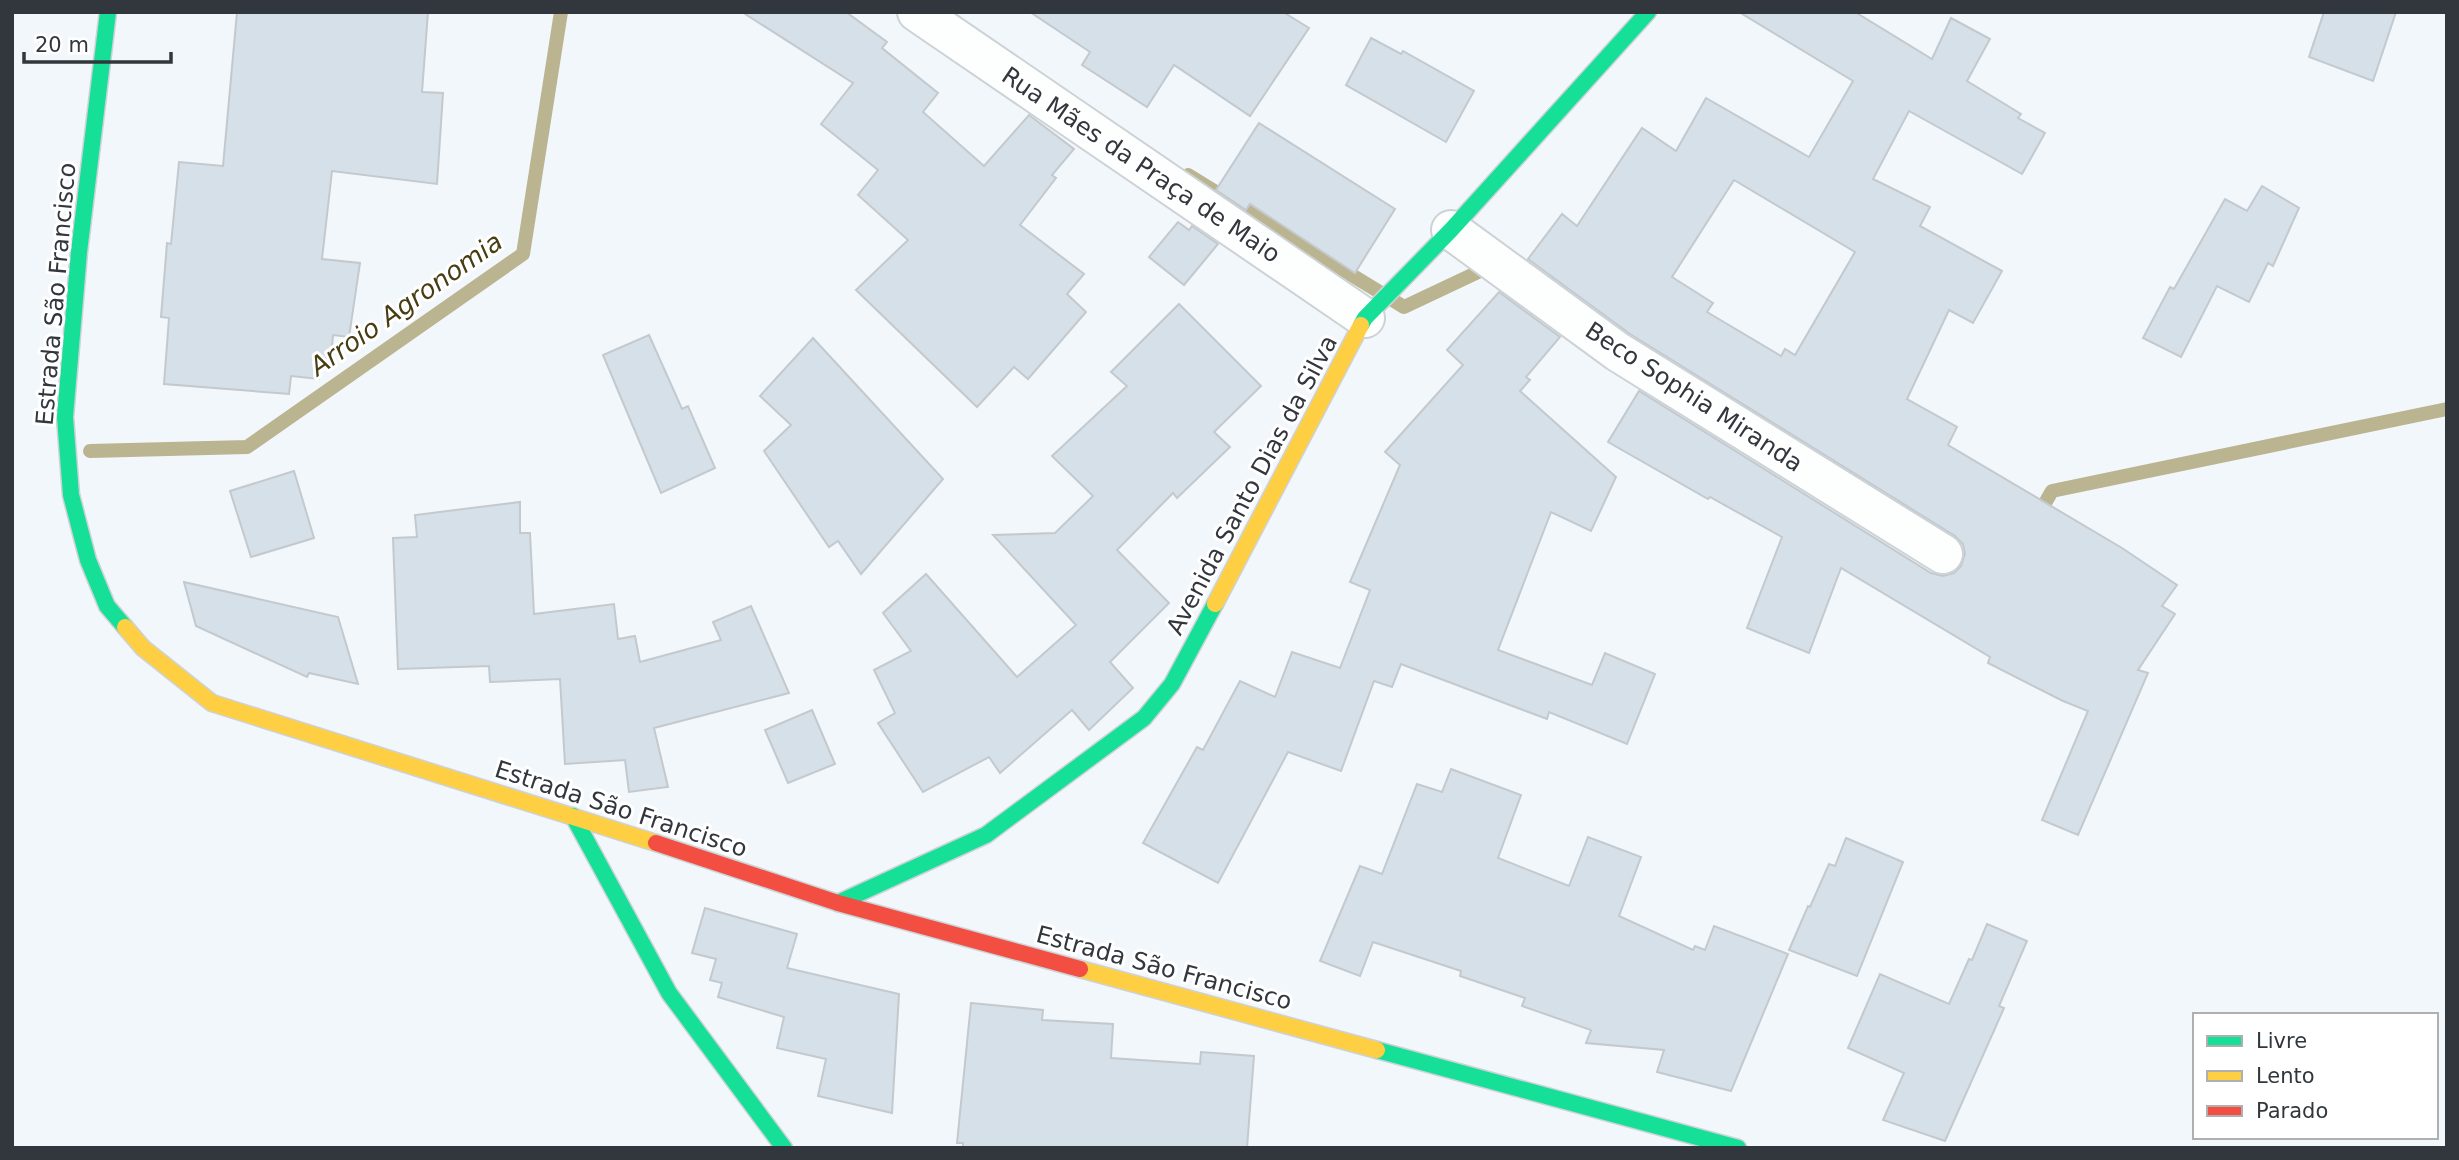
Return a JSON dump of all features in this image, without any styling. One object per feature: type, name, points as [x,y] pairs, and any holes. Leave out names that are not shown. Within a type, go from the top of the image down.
[{"type":"main road","name":"Estrada São Francisco","points":[[108,12],[79,252],[65,417],[71,495],[88,560],[107,606],[143,648],[212,704],[573,816],[838,903],[1738,1148]]},
{"type":"main road","name":"Avenida Santo Dias da Silva","points":[[838,903],[986,835],[1144,718],[1172,684],[1189,654],[1365,318],[1451,230],[1648,12]]},
{"type":"main road","points":[[573,816],[669,993],[784,1148]]},
{"type":"street","name":"Rua Mães da Praça de Maio","points":[[916,12],[1365,318]]},
{"type":"street","name":"Beco Sophia Miranda","points":[[1451,230],[1618,352],[1943,554]]},
{"type":"building","points":[[237,12],[428,12],[422,92],[443,93],[437,184],[332,171],[322,259],[360,263],[349,337],[333,335],[331,359],[321,358],[319,379],[291,376],[289,394],[164,384],[169,318],[161,317],[167,243],[171,244],[179,162],[223,166]]},
{"type":"building","points":[[742,12],[846,12],[887,42],[882,48],[938,93],[923,112],[984,166],[1029,115],[1074,149],[1052,175],[1056,178],[1020,225],[1084,274],[1067,294],[1086,312],[1028,379],[1014,367],[977,407],[856,290],[908,240],[858,195],[878,170],[821,124],[853,83]]},
{"type":"building","points":[[1030,12],[1283,12],[1309,28],[1250,116],[1174,65],[1147,107],[1082,65],[1090,52]]},
{"type":"building","points":[[1739,12],[1855,12],[1932,59],[1951,18],[1990,39],[1967,81],[2021,114],[2018,118],[2045,133],[2022,174],[1909,111],[1873,179],[1930,207],[1920,226],[2002,271],[1973,323],[1949,310],[1907,399],[1957,427],[1948,445],[2122,548],[2177,585],[2162,606],[2175,614],[2138,670],[2148,673],[2078,835],[2042,820],[2088,711],[1988,663],[1990,657],[1841,568],[1809,653],[1747,628],[1782,537],[1710,497],[1708,499],[1608,442],[1639,391],[1931,573],[1943,576],[1954,573],[1961,566],[1965,554],[1963,544],[1955,536],[1630,334],[1528,259],[1562,214],[1577,226],[1642,128],[1676,151],[1706,98],[1809,157],[1853,81]],"holes":[[[1734,180],[1855,252],[1795,355],[1785,349],[1781,356],[1707,312],[1713,303],[1672,277]]]},
{"type":"building","points":[[2324,12],[2396,12],[2373,81],[2309,57]]},
{"type":"building","points":[[1371,38],[1401,54],[1403,51],[1474,91],[1446,142],[1346,85]]},
{"type":"building","points":[[1259,123],[1395,209],[1355,273],[1250,204],[1246,210],[1216,190]]},
{"type":"building","points":[[2262,186],[2299,208],[2273,266],[2268,263],[2249,302],[2217,286],[2181,357],[2143,338],[2170,287],[2174,289],[2225,199],[2247,211]]},
{"type":"building","points":[[1178,222],[1189,230],[1192,226],[1218,244],[1184,285],[1149,257]]},
{"type":"building","points":[[1499,292],[1560,337],[1526,377],[1530,380],[1520,391],[1616,477],[1591,531],[1551,512],[1498,650],[1592,685],[1605,653],[1655,674],[1627,744],[1549,712],[1547,719],[1401,664],[1392,687],[1374,681],[1341,771],[1288,752],[1218,883],[1143,843],[1197,747],[1203,750],[1240,681],[1275,697],[1292,652],[1340,668],[1370,590],[1350,582],[1400,465],[1385,452],[1463,365],[1447,350]]},
{"type":"building","points":[[1179,304],[1261,386],[1214,432],[1230,447],[1177,498],[1173,493],[1117,550],[1169,603],[1110,662],[1133,688],[1089,730],[1072,710],[1000,773],[989,757],[923,792],[878,723],[895,713],[874,670],[911,651],[883,613],[926,574],[1017,677],[1076,625],[993,535],[1055,533],[1093,496],[1052,456],[1127,386],[1111,372]]},
{"type":"building","points":[[649,335],[682,409],[688,406],[715,468],[661,493],[603,355]]},
{"type":"building","points":[[813,338],[943,479],[861,574],[838,541],[829,547],[764,451],[791,425],[760,396]]},
{"type":"building","points":[[294,471],[314,538],[251,557],[230,491]]},
{"type":"building","points":[[520,502],[520,533],[530,533],[534,614],[614,604],[618,639],[635,636],[640,662],[721,640],[713,622],[751,606],[789,693],[654,728],[668,787],[629,792],[625,760],[565,764],[560,679],[490,682],[489,666],[398,669],[393,538],[417,537],[415,515]]},
{"type":"building","points":[[184,582],[338,617],[358,684],[309,673],[307,677],[196,626]]},
{"type":"building","points":[[812,710],[835,764],[788,783],[765,730]]},
{"type":"building","points":[[1451,769],[1521,795],[1498,858],[1569,886],[1588,837],[1641,857],[1619,916],[1693,950],[1695,946],[1705,950],[1714,926],[1788,954],[1731,1091],[1657,1072],[1664,1050],[1586,1043],[1591,1030],[1522,1006],[1525,998],[1460,976],[1461,971],[1373,942],[1360,976],[1320,961],[1360,866],[1382,874],[1417,784],[1442,792]]},
{"type":"building","points":[[1846,838],[1903,862],[1857,976],[1789,950],[1829,864],[1835,866]]},
{"type":"building","points":[[705,908],[797,934],[787,968],[899,994],[892,1113],[818,1096],[826,1059],[777,1048],[784,1017],[718,997],[722,983],[710,980],[716,959],[692,953]]},
{"type":"building","points":[[1987,924],[2027,941],[1999,1006],[2004,1008],[1945,1141],[1883,1120],[1904,1073],[1848,1048],[1880,974],[1949,1004]]},
{"type":"building","points":[[971,1003],[1043,1010],[1042,1020],[1113,1024],[1111,1058],[1200,1064],[1201,1052],[1254,1056],[1247,1148],[963,1148],[963,1143],[957,1143]]},
{"type":"waterway","name":"Arroio Agronomia","points":[[90,451],[247,447],[523,254],[561,12]]},
{"type":"waterway","points":[[1188,175],[1404,307],[1493,265]]},
{"type":"waterway","points":[[2037,517],[2052,491],[2447,409]]},
{"type":"traffic: fast","points":[[108,12],[79,252],[65,417],[71,495],[88,560],[107,606],[125,627]]},
{"type":"traffic: fast","points":[[1361,325],[1451,230],[1648,12]]},
{"type":"traffic: fast","points":[[838,903],[986,835],[1144,718],[1172,684],[1215,604]]},
{"type":"traffic: fast","points":[[573,816],[669,993],[784,1148]]},
{"type":"traffic: fast","points":[[1377,1050],[1738,1148]]},
{"type":"traffic: slow","points":[[1215,604],[1361,325]]},
{"type":"traffic: slow","points":[[125,627],[143,648],[212,703],[656,843]]},
{"type":"traffic: slow","points":[[1080,969],[1377,1050]]},
{"type":"traffic: jam","points":[[656,843],[838,903],[1080,969]]}]
